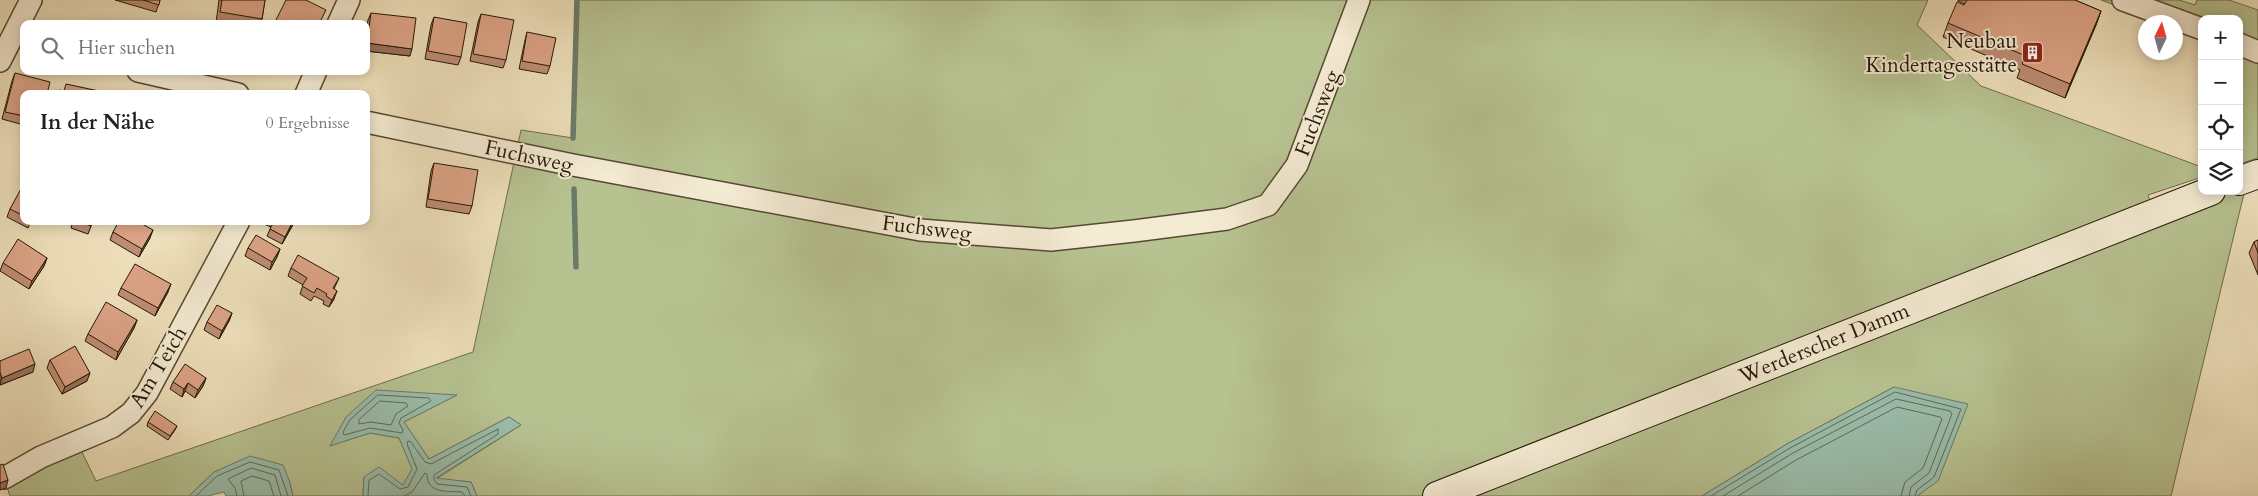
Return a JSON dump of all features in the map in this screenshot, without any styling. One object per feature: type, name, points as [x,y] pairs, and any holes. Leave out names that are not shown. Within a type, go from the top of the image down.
[{"type":"street","points":[[22,20],[31,0]]},
{"type":"street","points":[[340,20],[349,0]]},
{"type":"street","name":"Fuchsweg","points":[[370,123],[573,165],[920,230],[1051,240],[1134,231],[1228,219],[1268,205],[1297,165],[1359,0]]},
{"type":"street","points":[[2123,0],[2198,28]]},
{"type":"street","points":[[0,61],[20,24]]},
{"type":"street","points":[[2243,46],[2258,52]]},
{"type":"street","points":[[155,75],[221,90]]},
{"type":"street","points":[[308,90],[314,75]]},
{"type":"street","points":[[2243,180],[2258,174]]},
{"type":"street","name":"Werderscher Damm","points":[[1437,496],[2201,195]]},
{"type":"street","name":"Am Teich","points":[[4,478],[41,457],[112,427],[131,413],[147,393],[237,225]]},
{"type":"shaded area","points":[[577,0],[1928,0],[1917,25],[1981,86],[2198,166],[2198,178],[2148,195],[2154,213],[2201,195],[2243,195],[2243,185],[2248,177],[2171,496],[1917,496],[1938,480],[1894,387],[1787,444],[1702,496],[477,496],[471,482],[436,479],[521,425],[509,417],[429,459],[404,422],[455,396],[331,445],[370,433],[399,438],[413,469],[403,485],[364,477],[363,496],[293,496],[289,480],[214,472],[189,496],[10,496],[4,478],[77,442],[96,481],[473,352],[521,130],[573,138]]},
{"type":"shaded area","points":[[2101,0],[2179,0],[2195,5],[2197,0],[2229,0],[2258,10],[2258,158],[2243,163],[2243,15],[2198,15],[2198,19],[2183,20],[2183,15],[2143,15]]},
{"type":"water","points":[[1894,387],[1968,404],[1938,481],[1917,496],[1702,496],[1787,444]]},
{"type":"water","points":[[376,390],[457,395],[404,422],[429,459],[509,417],[521,425],[436,478],[471,482],[477,496],[363,496],[364,477],[379,467],[403,485],[412,469],[399,438],[370,433],[330,446],[346,417]]},
{"type":"water","points":[[250,456],[283,465],[293,496],[226,496],[224,492],[208,496],[189,496],[214,472]]},
{"type":"building","points":[[143,0],[160,0],[159,5]]},
{"type":"building","points":[[222,0],[265,0],[262,19],[220,12]]},
{"type":"building","points":[[286,0],[306,0],[326,10],[321,20],[276,20]]},
{"type":"building","name":"Neubau Kindertagesstätte","points":[[1967,0],[2075,0],[2101,11],[2070,84],[2022,64],[2026,56],[1948,23],[1957,2],[1964,5]]},
{"type":"building","points":[[371,13],[416,18],[412,49],[370,43]]},
{"type":"building","points":[[481,14],[514,20],[506,60],[473,54]]},
{"type":"building","points":[[434,17],[467,23],[461,57],[428,51]]},
{"type":"building","points":[[527,32],[556,38],[550,66],[522,61]]},
{"type":"building","points":[[15,73],[50,82],[48,90],[20,90],[20,115],[5,112]]},
{"type":"building","points":[[66,84],[94,90],[64,90]]},
{"type":"building","points":[[434,163],[478,170],[472,206],[428,199]]},
{"type":"building","points":[[20,191],[20,214],[10,209]]},
{"type":"building","points":[[117,225],[144,225],[153,230],[142,249],[113,232]]},
{"type":"building","points":[[272,225],[291,225],[285,237],[270,229]]},
{"type":"building","points":[[256,235],[280,249],[272,262],[248,248]]},
{"type":"building","points":[[18,239],[47,258],[32,281],[3,263]]},
{"type":"building","points":[[2258,240],[2258,253],[2254,242]]},
{"type":"building","points":[[298,255],[339,278],[333,288],[337,291],[332,300],[326,296],[327,294],[317,288],[314,293],[302,286],[307,278],[291,268]]},
{"type":"building","points":[[135,264],[171,284],[158,308],[121,288]]},
{"type":"building","points":[[106,302],[137,320],[118,352],[88,334]]},
{"type":"building","points":[[217,305],[232,313],[222,331],[207,322]]},
{"type":"building","points":[[75,346],[90,373],[65,387],[50,360]]},
{"type":"building","points":[[29,349],[35,364],[2,378],[0,361]]},
{"type":"building","points":[[185,364],[206,378],[198,390],[188,383],[184,389],[173,382]]},
{"type":"building","points":[[155,411],[177,426],[170,436],[148,422]]},
{"type":"building","points":[[3,464],[8,480],[0,483],[0,465]]},
{"type":"waterway","points":[[573,138],[577,0]]},
{"type":"waterway","points":[[574,189],[576,267]]},
{"type":"place","name":"Neubau Kindertagesstätte","points":[[2033,53]]}]
